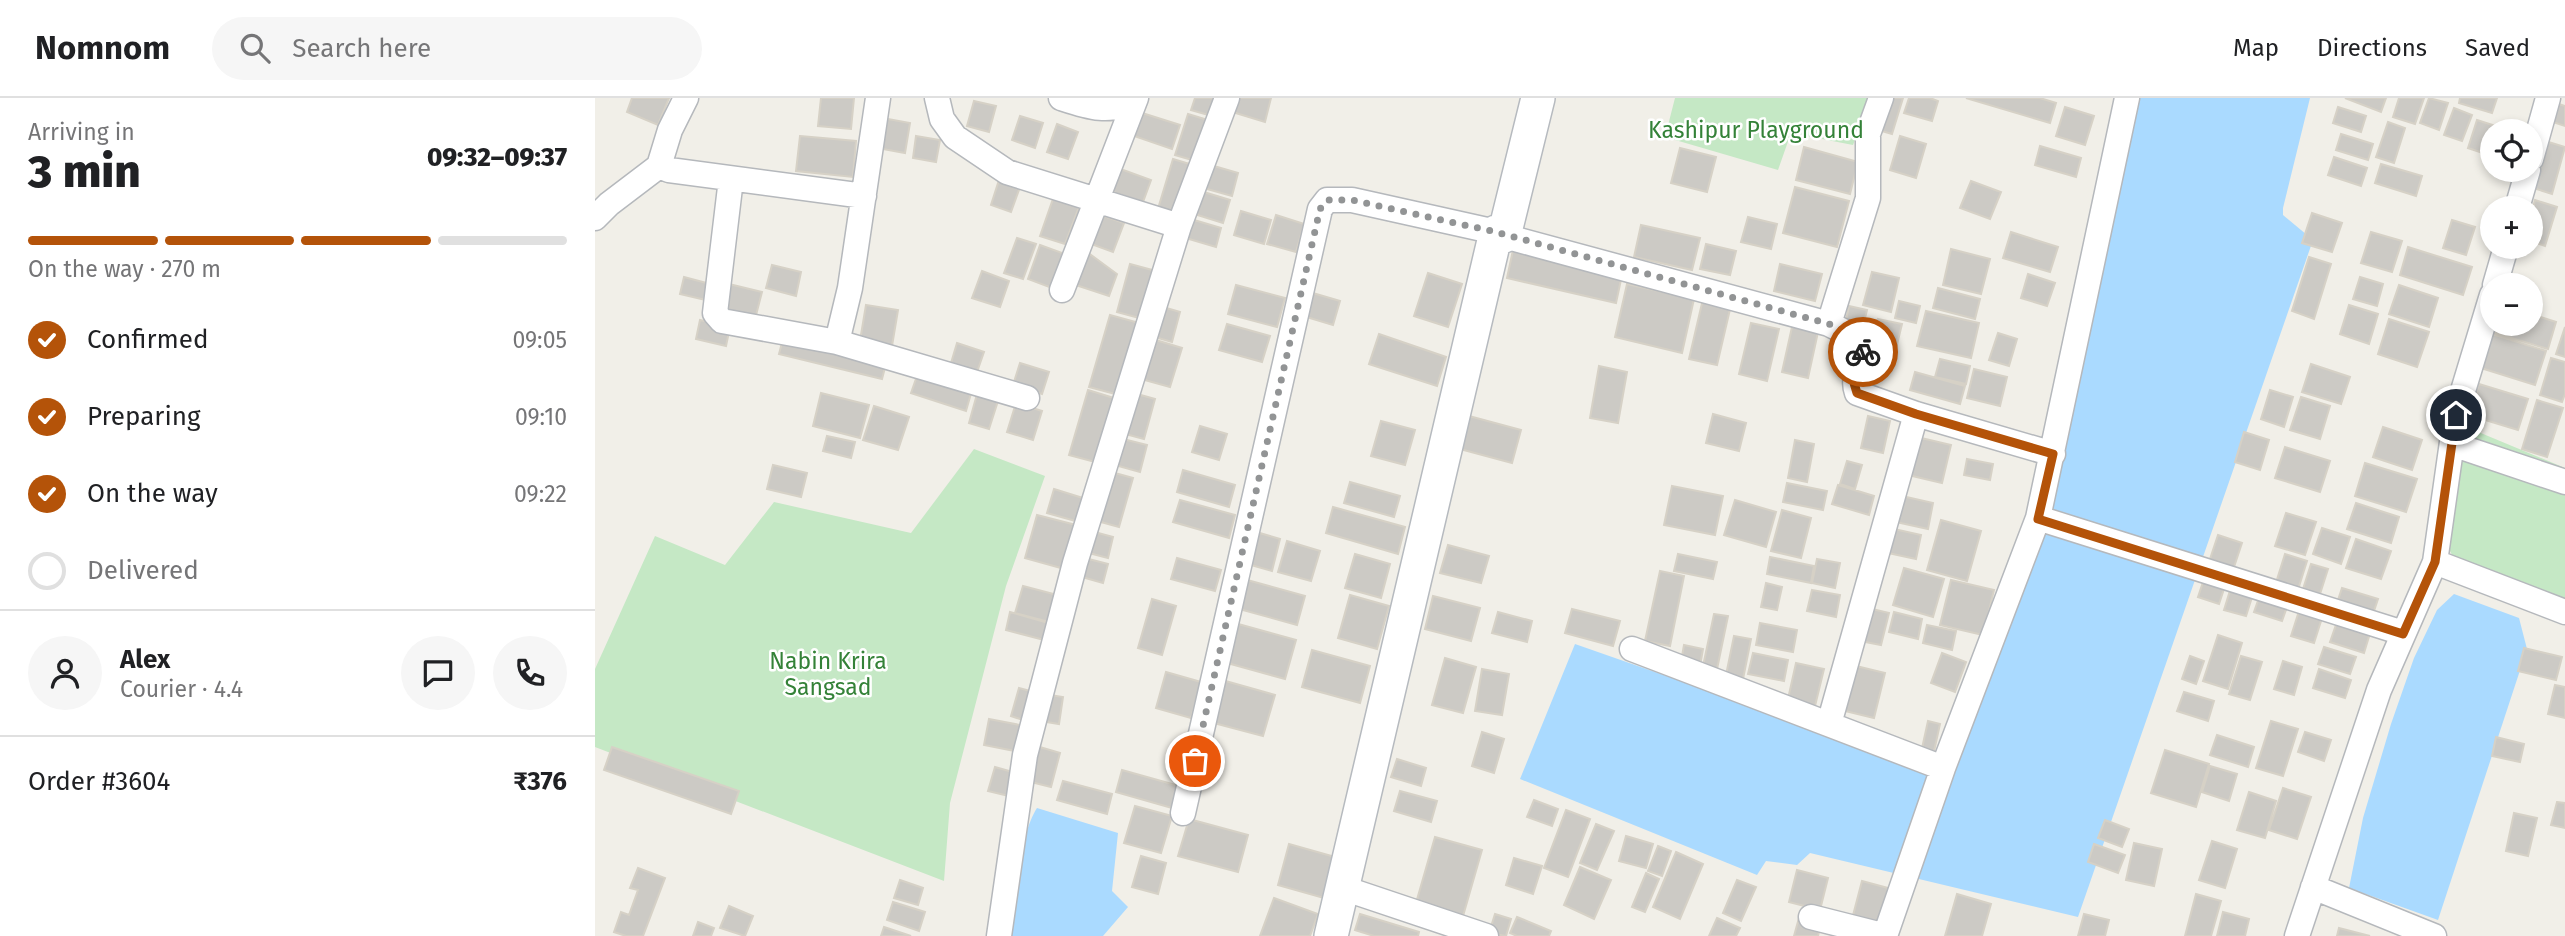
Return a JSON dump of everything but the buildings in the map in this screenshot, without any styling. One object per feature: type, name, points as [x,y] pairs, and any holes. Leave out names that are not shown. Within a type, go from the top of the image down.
[{"type":"street","points":[[595,218],[659,166],[670,130],[686,98]]},
{"type":"street","points":[[837,342],[850,288],[878,98]]},
{"type":"street","points":[[937,98],[942,120],[955,137],[1007,172],[1179,226]]},
{"type":"street","points":[[1061,98],[1107,109],[1126,105],[1135,98]]},
{"type":"street","points":[[1062,290],[1135,98]]},
{"type":"street","points":[[999,936],[1025,755],[1075,563],[1179,226],[1227,98]]},
{"type":"street","points":[[1331,936],[1500,234],[1538,98]]},
{"type":"street","points":[[1829,324],[1868,198],[1868,134],[1881,98]]},
{"type":"street","points":[[1811,917],[1886,936],[1943,768],[2038,519],[2127,98]]},
{"type":"street","points":[[2542,119],[2548,98]]},
{"type":"street","points":[[659,166],[669,170],[864,196]]},
{"type":"street","points":[[731,179],[715,313],[722,321],[837,342],[1027,398]]},
{"type":"street","points":[[1183,813],[1320,209],[1327,200],[1352,200],[1500,234],[1829,324],[1856,338],[1863,348],[1863,359],[1854,383],[1857,393],[1916,414],[2053,454]]},
{"type":"street","points":[[2297,936],[2379,690],[2435,562],[2456,415],[2480,335]]},
{"type":"street","points":[[1829,724],[1916,414]]},
{"type":"street","points":[[2452,444],[2565,482]]},
{"type":"street","points":[[2038,519],[2403,634]]},
{"type":"street","points":[[2435,562],[2565,612]]},
{"type":"street","points":[[1632,649],[1943,768]]},
{"type":"street","points":[[2313,887],[2434,936]]},
{"type":"street","points":[[1343,888],[1486,936]]},
{"type":"green space","name":"Kashipur Playground","points":[[1675,98],[1871,98],[1853,145],[1791,133],[1778,170],[1665,137]]},
{"type":"green space","points":[[2476,431],[2565,468],[2565,606],[2453,557],[2445,541],[2463,450]]},
{"type":"green space","name":"Nabin Krira Sangsad","points":[[974,449],[1045,476],[1006,586],[950,803],[944,881],[595,747],[595,669],[655,536],[725,565],[774,502],[911,533]]},
{"type":"water","points":[[2138,98],[2310,98],[2283,215],[2313,240],[2078,917],[1810,853],[1797,865],[1766,861],[1757,875],[1520,779],[1575,644],[1952,776],[2059,454]]},
{"type":"water","points":[[2454,594],[2519,618],[2527,649],[2438,920],[2349,888],[2363,818],[2414,658],[2437,610]]},
{"type":"water","points":[[1037,808],[1118,833],[1112,891],[1128,907],[1103,936],[1006,936],[1021,851]]},
{"type":"way so far","points":[[1195,761],[1320,209],[1327,200],[1352,200],[1496,232],[1829,324],[1856,338],[1863,352]]},
{"type":"route","points":[[1863,352],[1854,383],[1857,393],[1916,414],[2053,454],[2038,519],[2403,634],[2435,562],[2456,415]]}]
